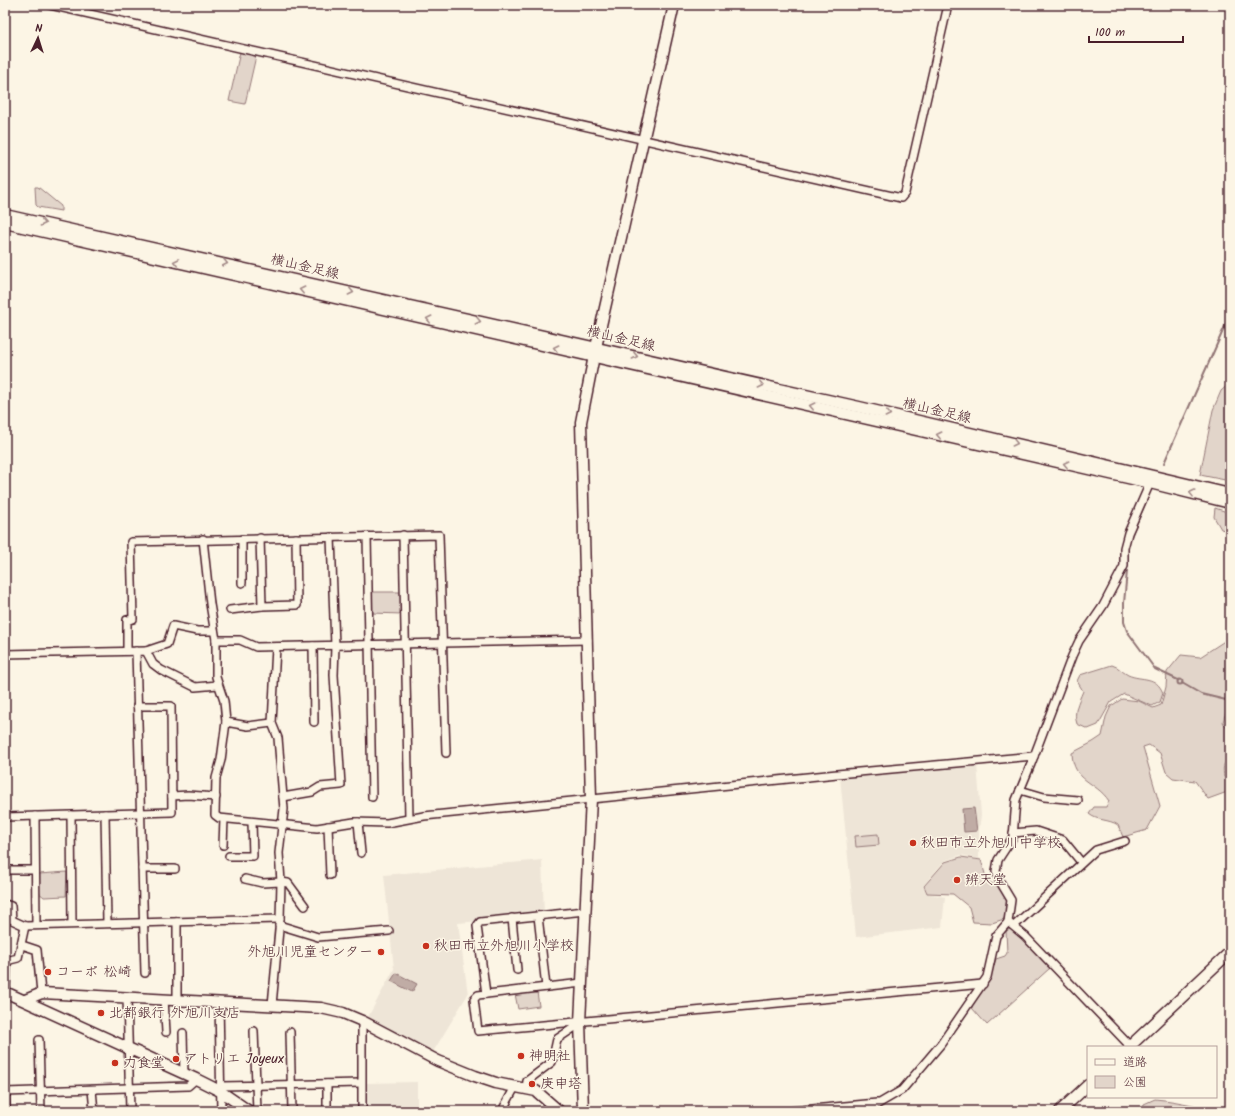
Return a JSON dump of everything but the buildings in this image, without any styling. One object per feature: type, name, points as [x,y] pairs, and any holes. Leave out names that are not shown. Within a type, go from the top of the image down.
[{"type":"street","points":[[50,5],[901,198],[905,193],[948,5]]},
{"type":"street","points":[[583,1111],[580,1024],[591,799],[588,640],[581,422],[595,352],[674,5]]},
{"type":"street","name":"横山金足線","points":[[5,215],[595,352],[1230,503]]},
{"type":"street","name":"横山金足線","points":[[5,223],[1153,475],[1230,494]]},
{"type":"street","points":[[1150,483],[1128,533],[1124,548],[1124,566],[1103,606],[1079,641],[1072,656],[1016,800],[1013,837],[998,860],[996,871],[998,880],[1011,900],[1011,924],[1129,1046],[1230,952]]},
{"type":"street","points":[[127,651],[126,620],[133,619],[132,542],[439,534],[446,753]]},
{"type":"street","points":[[402,535],[409,818]]},
{"type":"street","points":[[367,536],[372,797]]},
{"type":"street","points":[[283,797],[312,792],[320,787],[341,785],[334,675],[335,646],[331,537]]},
{"type":"street","points":[[260,538],[262,606]]},
{"type":"street","points":[[230,610],[262,606],[297,606],[296,538]]},
{"type":"street","points":[[203,539],[216,640],[216,668],[218,685],[224,701],[226,722],[221,760],[216,778],[215,815],[219,818],[282,826],[317,828],[358,822],[387,823],[409,818],[591,799],[1034,756]]},
{"type":"street","points":[[242,539],[242,583]]},
{"type":"street","points":[[5,654],[146,651],[167,644],[173,626],[197,631],[214,631]]},
{"type":"street","points":[[216,640],[240,640],[256,647],[276,647],[588,640]]},
{"type":"street","points":[[313,646],[314,722]]},
{"type":"street","points":[[272,1005],[280,922],[281,882],[279,853],[283,797],[278,738],[272,723],[276,647]]},
{"type":"street","points":[[136,651],[145,973]]},
{"type":"street","points":[[146,651],[153,664],[160,670],[195,687],[218,685]]},
{"type":"street","points":[[5,817],[172,812],[171,706],[138,706]]},
{"type":"street","points":[[226,722],[248,726],[272,723]]},
{"type":"street","points":[[1020,790],[1044,797],[1078,800]]},
{"type":"street","points":[[172,796],[188,795],[216,797]]},
{"type":"street","points":[[105,814],[107,923]]},
{"type":"street","points":[[71,815],[72,924]]},
{"type":"street","points":[[35,816],[36,925]]},
{"type":"street","points":[[223,845],[224,819]]},
{"type":"street","points":[[229,856],[253,856],[252,822]]},
{"type":"street","points":[[358,822],[361,853]]},
{"type":"street","points":[[328,826],[330,875]]},
{"type":"street","points":[[1013,833],[1036,831],[1063,840],[1081,862]]},
{"type":"street","points":[[866,1111],[902,1090],[941,1044],[983,984],[989,969],[996,936],[1096,850],[1125,841]]},
{"type":"street","points":[[142,869],[175,869]]},
{"type":"street","points":[[5,870],[35,870]]},
{"type":"street","points":[[245,880],[262,883],[288,883],[305,906]]},
{"type":"street","points":[[5,904],[12,906],[12,920],[25,926],[143,922],[280,922],[318,937],[389,931]]},
{"type":"street","points":[[486,994],[477,926],[480,922],[585,911]]},
{"type":"street","points":[[538,916],[546,987]]},
{"type":"street","points":[[512,918],[517,970]]},
{"type":"street","points":[[177,922],[177,1000]]},
{"type":"street","points":[[25,926],[18,958],[10,960],[7,963],[5,992],[184,1074],[221,1089],[250,1111]]},
{"type":"street","points":[[22,945],[37,950],[41,993]]},
{"type":"street","points":[[582,983],[478,995],[474,999],[478,1031],[580,1024],[983,984]]},
{"type":"street","points":[[25,1000],[41,993],[320,1008],[343,1013],[362,1021],[438,1061],[496,1084],[526,1088],[542,1094],[559,1111]]},
{"type":"street","points":[[127,997],[127,1048],[130,1111]]},
{"type":"street","points":[[164,1000],[166,1032]]},
{"type":"street","points":[[219,1002],[221,1111]]},
{"type":"street","points":[[362,1021],[362,1111]]},
{"type":"street","points":[[526,1088],[527,1081],[552,1062],[557,1039],[580,1024]]},
{"type":"street","points":[[254,1031],[256,1111]]},
{"type":"street","points":[[290,1032],[292,1111]]},
{"type":"street","points":[[183,1033],[184,1074]]},
{"type":"street","points":[[39,1040],[41,1111]]},
{"type":"street","points":[[6,1111],[5,1092],[188,1086],[196,1079]]},
{"type":"street","points":[[221,1089],[256,1086],[362,1083]]},
{"type":"street","points":[[327,1084],[327,1111]]},
{"type":"street","points":[[1060,1111],[1087,1086]]},
{"type":"street","points":[[502,1111],[515,1087]]},
{"type":"street","points":[[92,1090],[94,1111]]},
{"type":"street","points":[[791,1111],[879,1103]]},
{"type":"shaded area","name":"秋田市立外旭川中学校","points":[[977,764],[981,815],[979,830],[979,859],[961,855],[944,861],[923,886],[926,893],[945,897],[942,927],[856,937],[840,777]]},
{"type":"shaded area","points":[[974,808],[977,831],[964,832],[962,809]]},
{"type":"shaded area","name":"秋田市立外旭川小学校","points":[[542,860],[544,915],[458,923],[468,994],[433,1052],[367,1019],[394,969],[384,875]]},
{"type":"shaded area","points":[[396,973],[417,984],[412,992],[391,981]]},
{"type":"shaded area","points":[[417,1082],[417,1111],[366,1111],[365,1083]]},
{"type":"green space","points":[[240,52],[256,56],[245,104],[229,101]]},
{"type":"green space","points":[[35,187],[38,187],[61,206],[61,211],[38,207],[36,205]]},
{"type":"green space","points":[[1230,383],[1230,481],[1200,475],[1213,410],[1221,391]]},
{"type":"green space","points":[[1215,508],[1230,513],[1230,532],[1221,529],[1214,517]]},
{"type":"green space","points":[[371,592],[401,592],[402,614],[372,613]]},
{"type":"green space","points":[[1230,635],[1230,708],[1225,715],[1223,722],[1230,732],[1230,759],[1224,764],[1223,769],[1224,777],[1230,779],[1230,791],[1208,799],[1195,781],[1173,778],[1166,772],[1160,753],[1149,745],[1143,747],[1160,806],[1147,830],[1123,837],[1118,825],[1096,818],[1089,814],[1094,807],[1106,807],[1109,801],[1104,794],[1081,776],[1076,770],[1073,763],[1072,753],[1102,736],[1106,717],[1111,706],[1122,699],[1139,701],[1153,708],[1161,705],[1166,687],[1167,672],[1181,655],[1200,657],[1223,642]]},
{"type":"green space","points":[[1112,665],[1133,677],[1157,683],[1163,693],[1160,702],[1152,706],[1124,694],[1111,702],[1098,725],[1088,729],[1077,724],[1076,711],[1083,691],[1077,681],[1080,675]]},
{"type":"green space","points":[[878,834],[879,845],[856,847],[855,836]]},
{"type":"green space","points":[[961,857],[981,860],[987,881],[1001,888],[1008,901],[1004,919],[992,923],[973,922],[969,907],[953,894],[927,893],[924,886],[945,862]]},
{"type":"green space","points":[[67,872],[66,896],[44,897],[38,892],[39,874]]},
{"type":"green space","points":[[1010,929],[1014,930],[1050,968],[987,1025],[972,1008],[972,1005],[989,979],[996,959],[1005,956],[1007,953],[1006,931]]},
{"type":"green space","points":[[537,992],[539,1006],[518,1009],[515,994]]},
{"type":"green space","points":[[1155,1099],[1230,1111],[1142,1111],[1144,1104]]},
{"type":"waterway","points":[[1164,463],[1230,315]]},
{"type":"waterway","points":[[1128,556],[1128,543],[1148,497]]},
{"type":"waterway","points":[[1127,571],[1124,603],[1124,622],[1127,631],[1155,669],[1178,680]]},
{"type":"waterway","points":[[1180,679],[1183,682],[1180,685],[1177,682],[1180,679]]},
{"type":"waterway","points":[[1182,683],[1201,694],[1230,701]]},
{"type":"place","name":"秋田市立外旭川中学校","points":[[913,843]]},
{"type":"place","name":"辨天堂","points":[[957,880]]},
{"type":"place","name":"秋田市立外旭川小学校","points":[[426,946]]},
{"type":"place","name":"外旭川児童センター","points":[[381,952]]},
{"type":"place","name":"コーポ 松崎","points":[[48,972]]},
{"type":"place","name":"北都銀行 外旭川支店","points":[[101,1013]]},
{"type":"place","name":"神明社","points":[[521,1056]]},
{"type":"place","name":"アトリエ Joyeux","points":[[176,1059]]},
{"type":"place","name":"力食堂","points":[[115,1063]]},
{"type":"place","name":"庚申塔","points":[[532,1084]]}]
